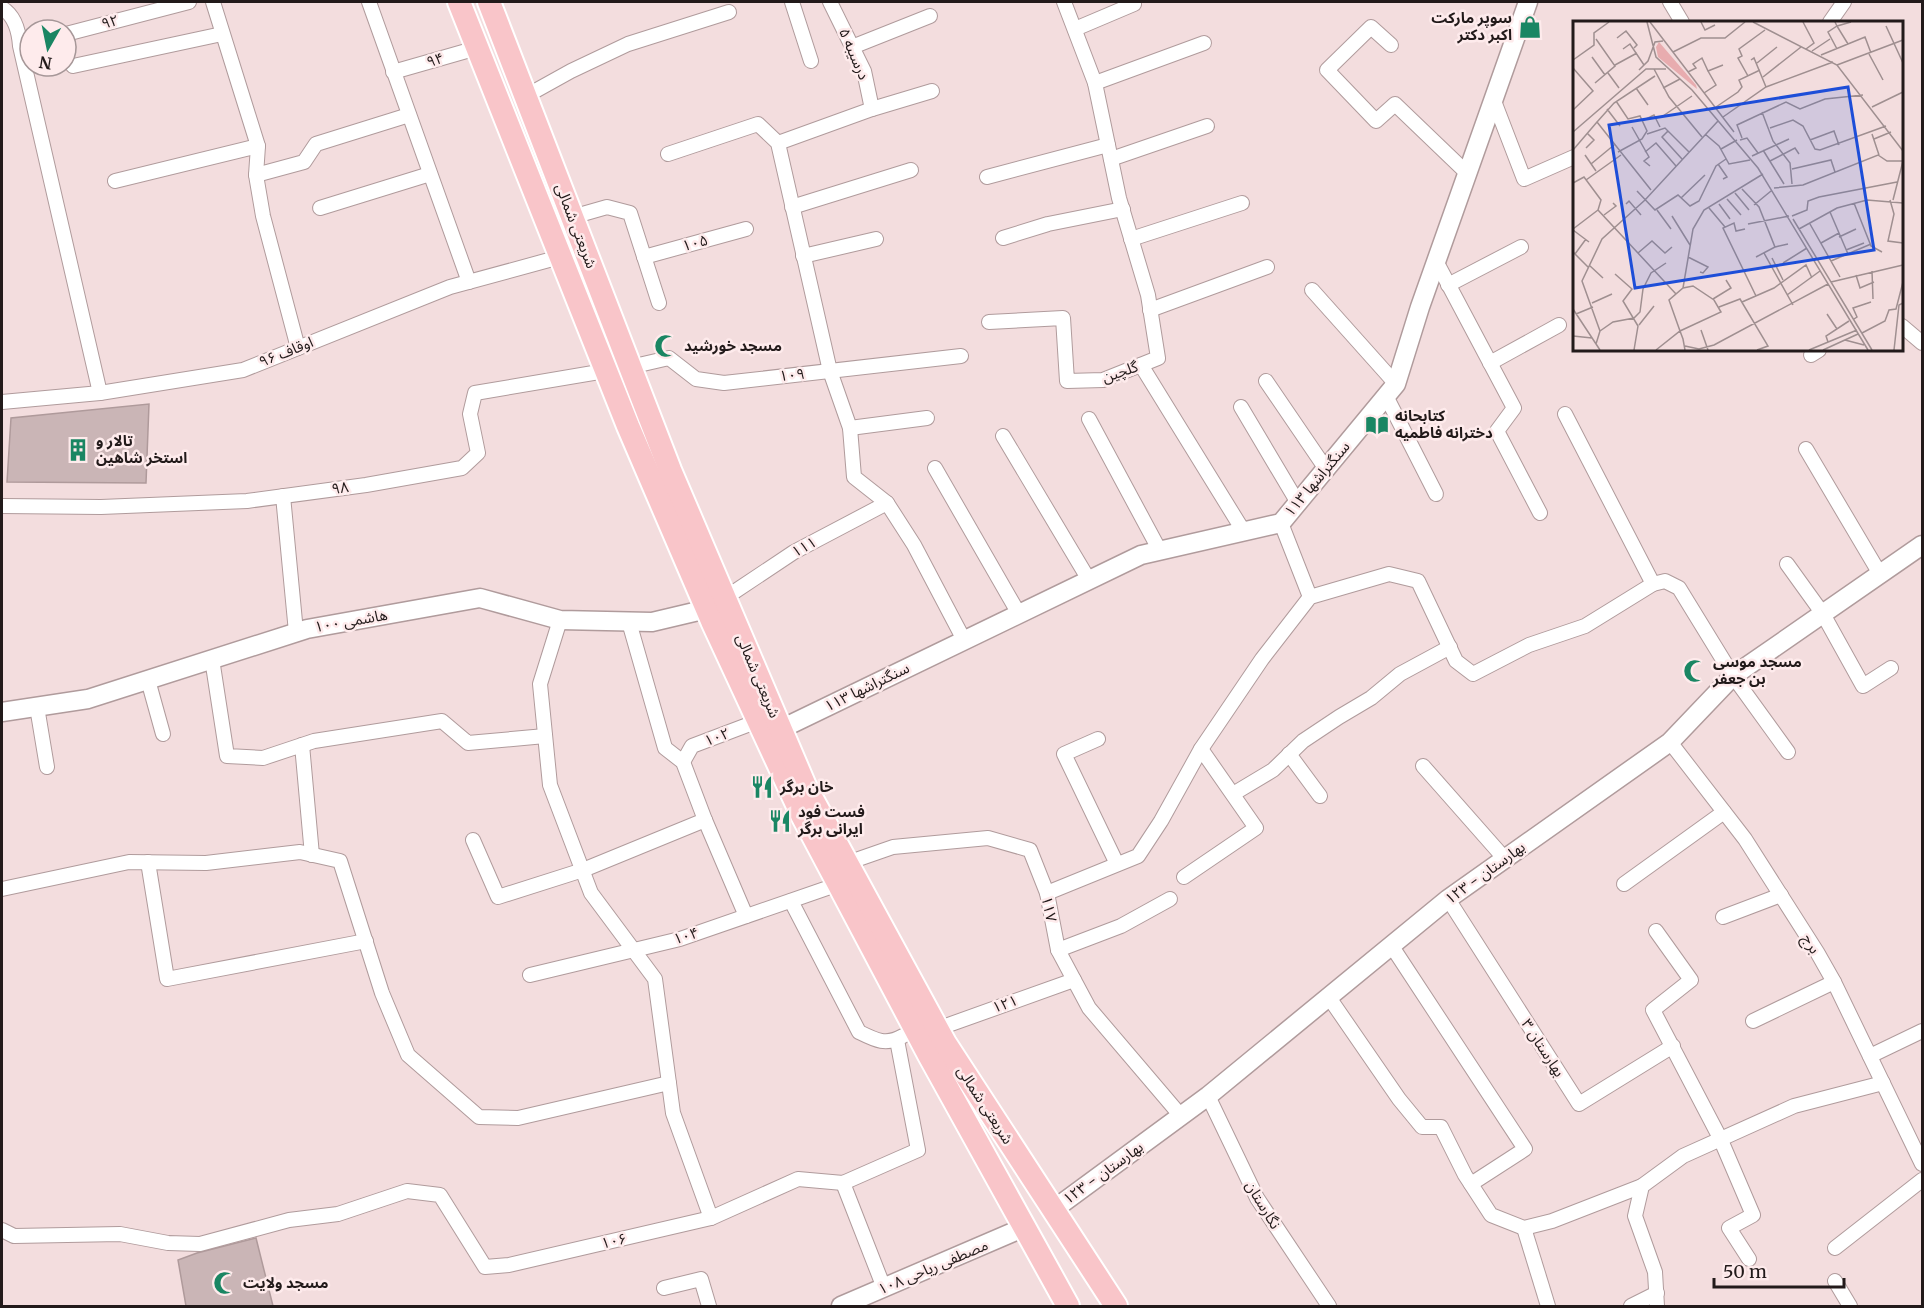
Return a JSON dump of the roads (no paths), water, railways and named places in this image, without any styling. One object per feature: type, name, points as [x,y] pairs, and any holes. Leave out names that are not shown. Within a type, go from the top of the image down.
[{"type":"main road","name":"شریعتی شمالی","points":[[459,2],[606,371],[660,474],[716,603],[781,729],[805,786],[847,863],[917,1032],[1053,1210],[1116,1306]]},
{"type":"main road","name":"شریعتی شمالی","points":[[489,2],[630,368],[660,474]]},
{"type":"main road","name":"شریعتی شمالی","points":[[716,603],[758,721],[802,815],[917,1032],[1068,1306]]},
{"type":"street","name":"۹۲","points":[[78,31],[189,2]]},
{"type":"street","points":[[213,2],[258,146],[256,175],[263,216],[297,348]]},
{"type":"street","points":[[369,2],[469,282]]},
{"type":"street","points":[[792,2],[811,61]]},
{"type":"street","name":"درسیبه ۵","points":[[830,2],[864,71],[872,109]]},
{"type":"street","name":"گلچین","points":[[989,322],[1063,318],[1067,381],[1103,380],[1158,358],[1150,310],[1122,209],[1095,83],[1064,2]]},
{"type":"street","name":"سنگتراشها ۱۱۳","points":[[781,729],[1141,555],[1281,523],[1391,390],[1528,2]]},
{"type":"street","points":[[1670,2],[1682,21]]},
{"type":"street","points":[[1831,21],[1844,2]]},
{"type":"street","points":[[1075,29],[1134,4]]},
{"type":"street","points":[[2,8],[7,12],[18,31]]},
{"type":"street","points":[[526,96],[571,71],[628,44],[729,12]]},
{"type":"street","points":[[852,47],[930,16]]},
{"type":"street","points":[[1391,45],[1371,27],[1327,70],[1376,121],[1395,104],[1468,174]]},
{"type":"street","points":[[78,65],[222,34]]},
{"type":"street","points":[[1095,83],[1204,43]]},
{"type":"street","name":"۹۴","points":[[393,72],[477,48]]},
{"type":"street","points":[[32,78],[100,393]]},
{"type":"street","points":[[778,143],[872,109],[932,91]]},
{"type":"street","points":[[1494,101],[1524,179],[1573,158]]},
{"type":"street","points":[[256,175],[304,162],[316,144],[409,116]]},
{"type":"street","points":[[668,154],[758,124],[778,143],[830,371],[850,428],[854,477],[887,503],[914,545],[964,640]]},
{"type":"street","points":[[987,177],[1110,152],[1207,126]]},
{"type":"street","points":[[115,181],[258,146]]},
{"type":"street","points":[[792,207],[911,170]]},
{"type":"street","points":[[320,208],[430,174]]},
{"type":"street","points":[[1131,239],[1242,203]]},
{"type":"street","points":[[572,217],[607,207],[630,213],[659,303]]},
{"type":"street","points":[[1003,238],[1048,224],[1122,209]]},
{"type":"street","name":"۱۰۵","points":[[644,257],[746,229]]},
{"type":"street","points":[[803,256],[876,239]]},
{"type":"street","points":[[1448,285],[1521,247]]},
{"type":"street","name":"اوقاف ۹۶","points":[[2,402],[100,393],[243,370],[450,287],[560,257]]},
{"type":"street","points":[[1436,261],[1514,408],[1497,431],[1540,513]]},
{"type":"street","points":[[1150,310],[1267,267]]},
{"type":"street","points":[[1312,290],[1391,390],[1436,494]]},
{"type":"street","points":[[1490,363],[1559,325]]},
{"type":"street","points":[[1903,327],[1923,343]]},
{"type":"street","name":"۱۰۹","points":[[630,368],[669,358],[696,379],[724,382],[961,356]]},
{"type":"street","points":[[1141,365],[1244,532]]},
{"type":"street","name":"۹۸","points":[[2,506],[101,507],[247,501],[366,485],[462,468],[478,453],[470,414],[475,393],[606,371]]},
{"type":"street","points":[[1266,381],[1326,469]]},
{"type":"street","points":[[1240,407],[1298,503]]},
{"type":"street","points":[[1565,414],[1653,584]]},
{"type":"street","points":[[850,428],[927,418]]},
{"type":"street","points":[[1089,419],[1160,551]]},
{"type":"street","points":[[1003,436],[1089,580]]},
{"type":"street","points":[[1806,448],[1880,574]]},
{"type":"street","points":[[935,468],[1020,614]]},
{"type":"street","points":[[284,496],[296,632]]},
{"type":"street","name":"۱۱۱","points":[[716,603],[794,552],[887,503]]},
{"type":"street","points":[[1281,523],[1310,597]]},
{"type":"street","name":"بهارستان - ۱۲۳","points":[[1053,1210],[1208,1096],[1448,900],[1670,742],[1734,676],[1923,545]]},
{"type":"street","points":[[1787,564],[1822,614],[1863,686],[1891,668]]},
{"type":"street","points":[[1047,893],[1138,856],[1161,821],[1201,749],[1262,659],[1310,597],[1389,574],[1418,581],[1456,660],[1473,674],[1529,645],[1585,626],[1653,584],[1665,581],[1678,588],[1734,676],[1788,752]]},
{"type":"street","name":"هاشمی ۱۰۰","points":[[2,712],[88,699],[307,629],[480,598],[560,620],[629,622],[652,622],[716,603]]},
{"type":"street","points":[[560,620],[540,684],[550,786],[591,893],[655,978],[673,1113],[711,1218]]},
{"type":"street","points":[[629,622],[665,748],[683,762],[746,916]]},
{"type":"street","points":[[1233,794],[1273,770],[1303,741],[1371,698],[1400,675],[1450,647]]},
{"type":"street","points":[[212,659],[227,756],[263,758],[314,741],[442,721],[468,743],[545,736]]},
{"type":"street","points":[[148,680],[163,734]]},
{"type":"street","points":[[37,707],[46,767]]},
{"type":"street","name":"۱۰۲","points":[[683,762],[692,746],[758,721]]},
{"type":"street","points":[[1098,739],[1064,754],[1117,864]]},
{"type":"street","name":"برج","points":[[1670,742],[1746,838],[1834,982],[1883,1083],[1917,1139],[1923,1164]]},
{"type":"street","points":[[303,745],[312,855]]},
{"type":"street","points":[[1184,878],[1256,828],[1201,749]]},
{"type":"street","points":[[1289,754],[1320,796]]},
{"type":"street","points":[[1423,766],[1505,859]]},
{"type":"street","points":[[1624,884],[1724,812]]},
{"type":"street","points":[[473,840],[498,897],[583,870],[705,820]]},
{"type":"street","name":"۱۱۷","points":[[847,863],[893,847],[988,838],[1030,850],[1047,893],[1058,950],[1089,1008],[1181,1116]]},
{"type":"street","points":[[2,889],[129,862],[206,863],[300,852],[339,861],[382,993],[408,1056],[478,1117],[518,1118],[669,1083]]},
{"type":"street","points":[[148,862],[167,979],[366,941]]},
{"type":"street","name":"۱۰۴","points":[[530,975],[680,939],[839,884]]},
{"type":"street","points":[[1723,917],[1781,895]]},
{"type":"street","points":[[1058,950],[1121,926],[1170,899]]},
{"type":"street","name":"بهارستان ۳","points":[[1448,900],[1579,1104],[1673,1046]]},
{"type":"street","points":[[791,901],[859,1032],[878,1042],[917,1032]]},
{"type":"street","points":[[1656,931],[1691,980],[1653,1010],[1720,1138],[1753,1215],[1730,1228],[1749,1259]]},
{"type":"street","points":[[1391,945],[1525,1149],[1471,1184]]},
{"type":"street","name":"۱۲۱","points":[[917,1032],[1074,980]]},
{"type":"street","points":[[1753,1021],[1834,982]]},
{"type":"street","points":[[1328,996],[1398,1100],[1422,1127],[1441,1127],[1471,1184],[1491,1215],[1524,1228],[1552,1221],[1642,1186],[1683,1156],[1794,1106],[1883,1083]]},
{"type":"street","points":[[1870,1056],[1923,1031]]},
{"type":"street","name":"۱۰۶","points":[[2,1230],[14,1236],[120,1234],[168,1243],[200,1244],[289,1220],[338,1214],[407,1191],[440,1195],[485,1267],[509,1265],[711,1218],[798,1179],[843,1183],[918,1150],[917,1032]]},
{"type":"street","name":"نگارستان","points":[[1208,1096],[1257,1198],[1329,1306]]},
{"type":"street","points":[[1835,1248],[1923,1180]]},
{"type":"street","points":[[843,1183],[884,1288]]},
{"type":"street","points":[[1631,1306],[1657,1300],[1655,1272],[1635,1216],[1642,1186]]},
{"type":"street","name":"مصطفی ریاحی ۱۰۸","points":[[841,1306],[1025,1227]]},
{"type":"street","points":[[1524,1228],[1548,1306]]},
{"type":"street","points":[[664,1288],[701,1278],[709,1306]]},
{"type":"street","points":[[1836,1281],[1850,1306]]},
{"type":"place","name":"سوپر مارکت اکبر دکتر","points":[[1530,27]]},
{"type":"place","name":"مسجد خورشید","points":[[666,346]]},
{"type":"place","name":"کتابحانه دخترانه فاطمیه","points":[[1377,425]]},
{"type":"place","name":"تالار و استخر شاهین","points":[[78,450]]},
{"type":"place","name":"مسجد موسی بن جعفر","points":[[1695,671]]},
{"type":"place","name":"خان برگر","points":[[762,787]]},
{"type":"place","name":"فست فود ایرانی برگر","points":[[780,821]]},
{"type":"place","name":"مسجد ولایت","points":[[225,1283]]}]
